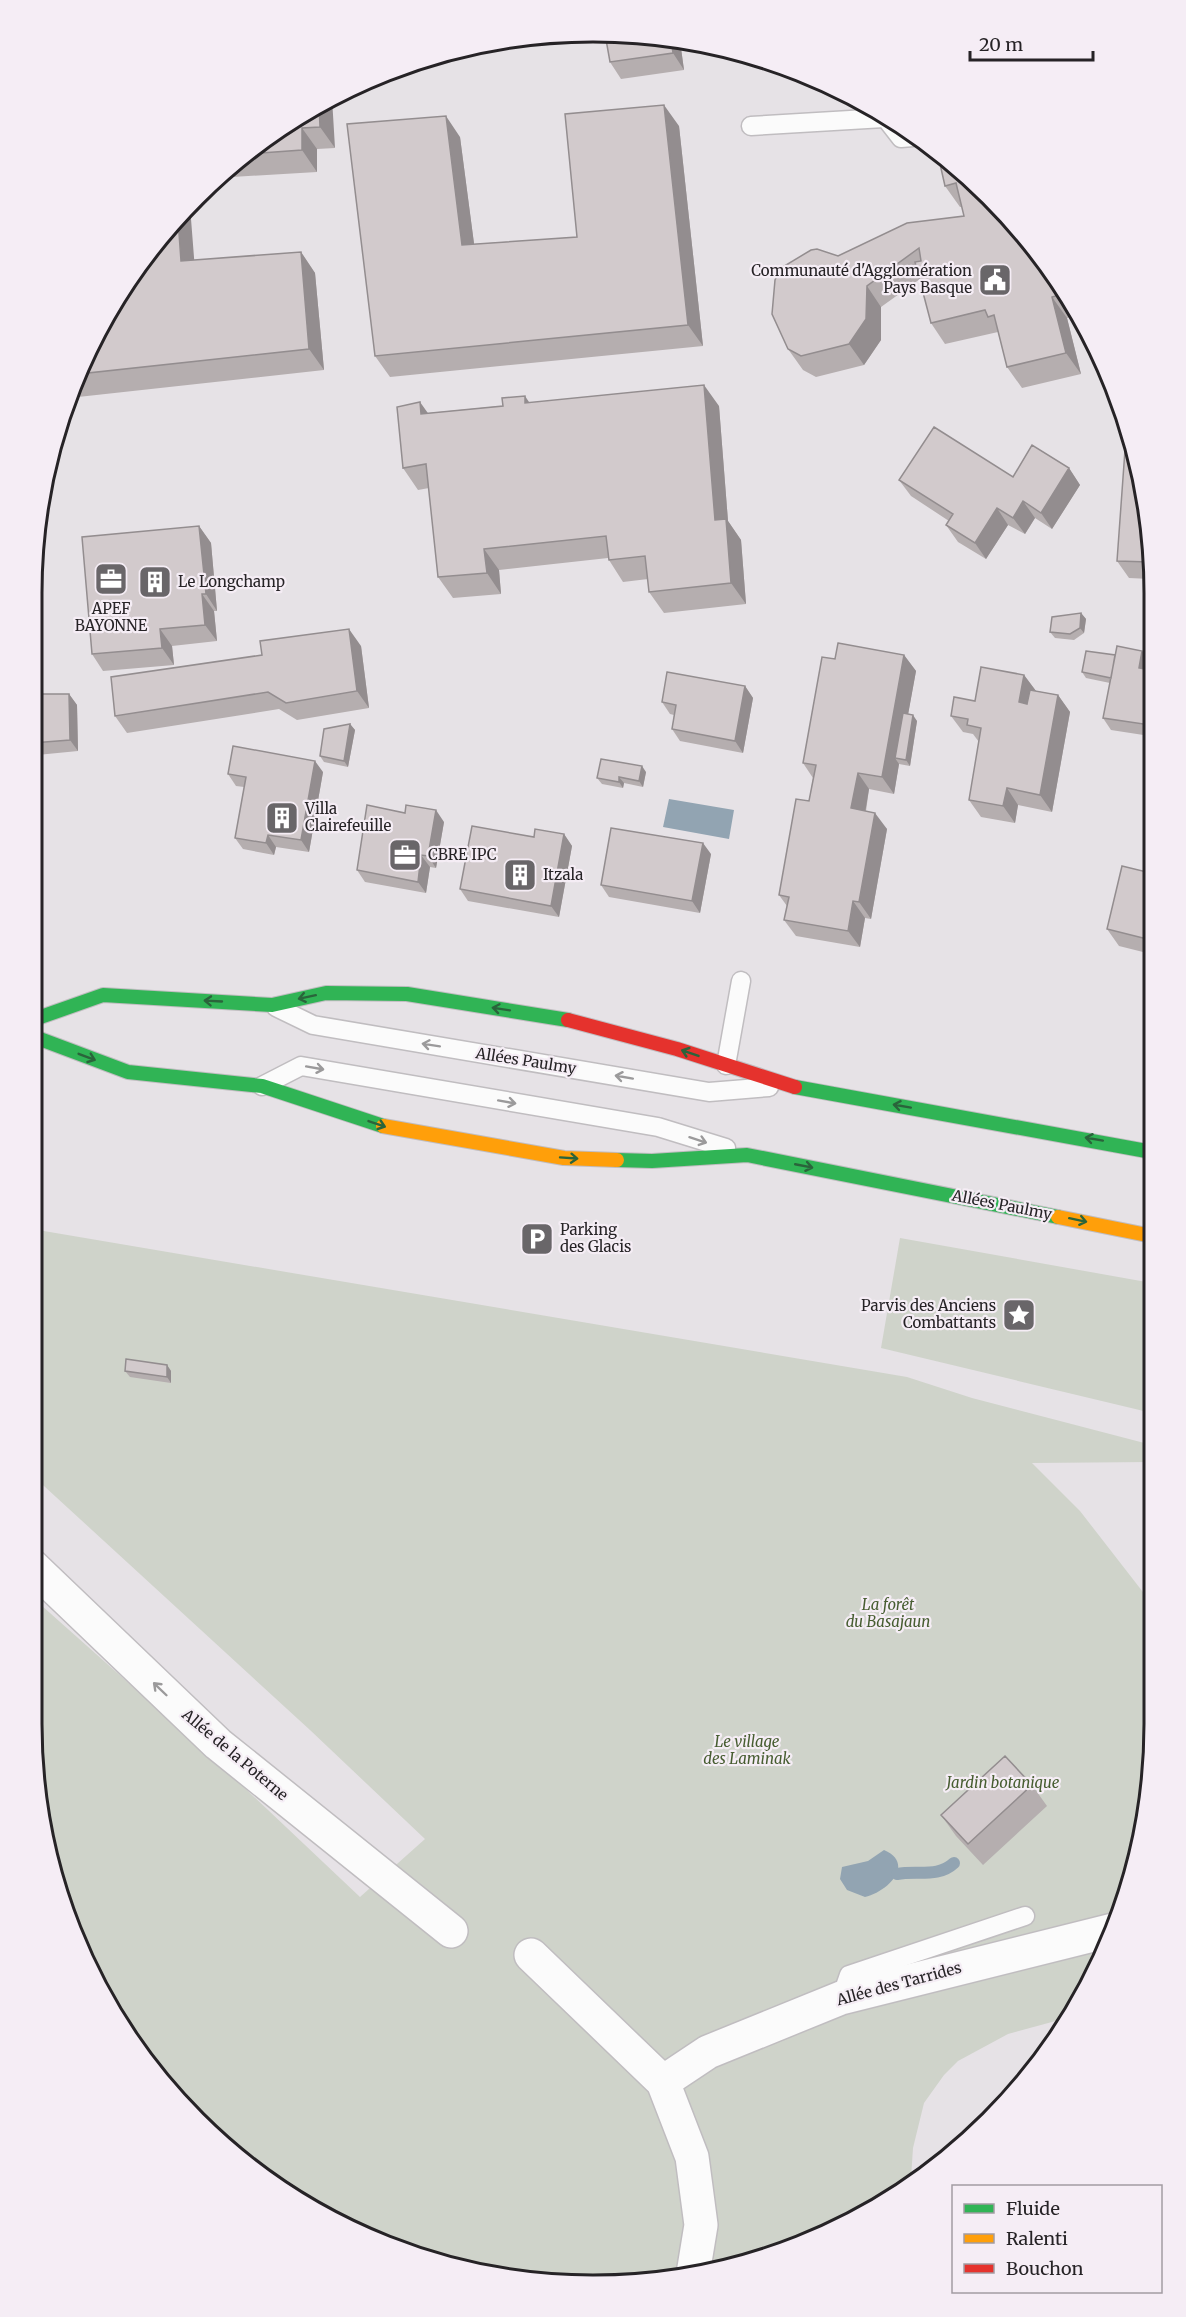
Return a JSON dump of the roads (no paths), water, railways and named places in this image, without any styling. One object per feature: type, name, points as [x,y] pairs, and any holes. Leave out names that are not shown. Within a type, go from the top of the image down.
[{"type":"main road","points":[[42,1016],[103,995],[272,1005],[326,993],[407,994],[585,1023],[785,1085],[1144,1151]]},
{"type":"main road","name":"Allées Paulmy","points":[[42,1040],[128,1072],[262,1086],[393,1129],[564,1158],[652,1161],[747,1155],[1144,1234]]},
{"type":"street","name":"Allée de la Poterne","points":[[42,1576],[218,1744],[451,1930]]},
{"type":"street","name":"Allée des Tarrides","points":[[663,2082],[708,2052],[841,1998],[1103,1933]]},
{"type":"street","points":[[531,1956],[663,2082],[692,2157],[701,2224],[694,2265]]},
{"type":"lane","points":[[751,126],[874,120]]},
{"type":"lane","points":[[726,1065],[741,981]]},
{"type":"lane","name":"Allées Paulmy","points":[[272,1005],[313,1025],[708,1092],[785,1085]]},
{"type":"lane","name":"Allées Paulmy","points":[[262,1086],[301,1066],[658,1127],[747,1155]]},
{"type":"lane","points":[[841,1998],[849,1975],[1025,1916]]},
{"type":"water","points":[[669,799],[734,810],[729,839],[663,827]]},
{"type":"water","points":[[884,1850],[898,1863],[895,1877],[889,1884],[882,1890],[865,1897],[847,1890],[840,1879],[842,1867],[868,1861]]},
{"type":"waterway","points":[[897,1874],[934,1872],[948,1868],[954,1863]]},
{"type":"place","name":"Communauté d'Agglomération Pays Basque","points":[[995,280]]},
{"type":"place","name":"APEF BAYONNE","points":[[111,579]]},
{"type":"place","name":"Le Longchamp","points":[[155,582]]},
{"type":"place","name":"Villa Clairefeuille","points":[[282,818]]},
{"type":"place","name":"CBRE IPC","points":[[405,855]]},
{"type":"place","name":"Itzala","points":[[520,875]]},
{"type":"place","name":"Parking des Glacis","points":[[537,1239]]},
{"type":"place","name":"Parvis des Anciens Combattants","points":[[1019,1315]]},
{"type":"park label","name":"La forêt du Basajaun","points":[[888,1614]]},
{"type":"park label","name":"Le village des Laminak","points":[[747,1750]]},
{"type":"park label","name":"Jardin botanique","points":[[1003,1783]]}]
